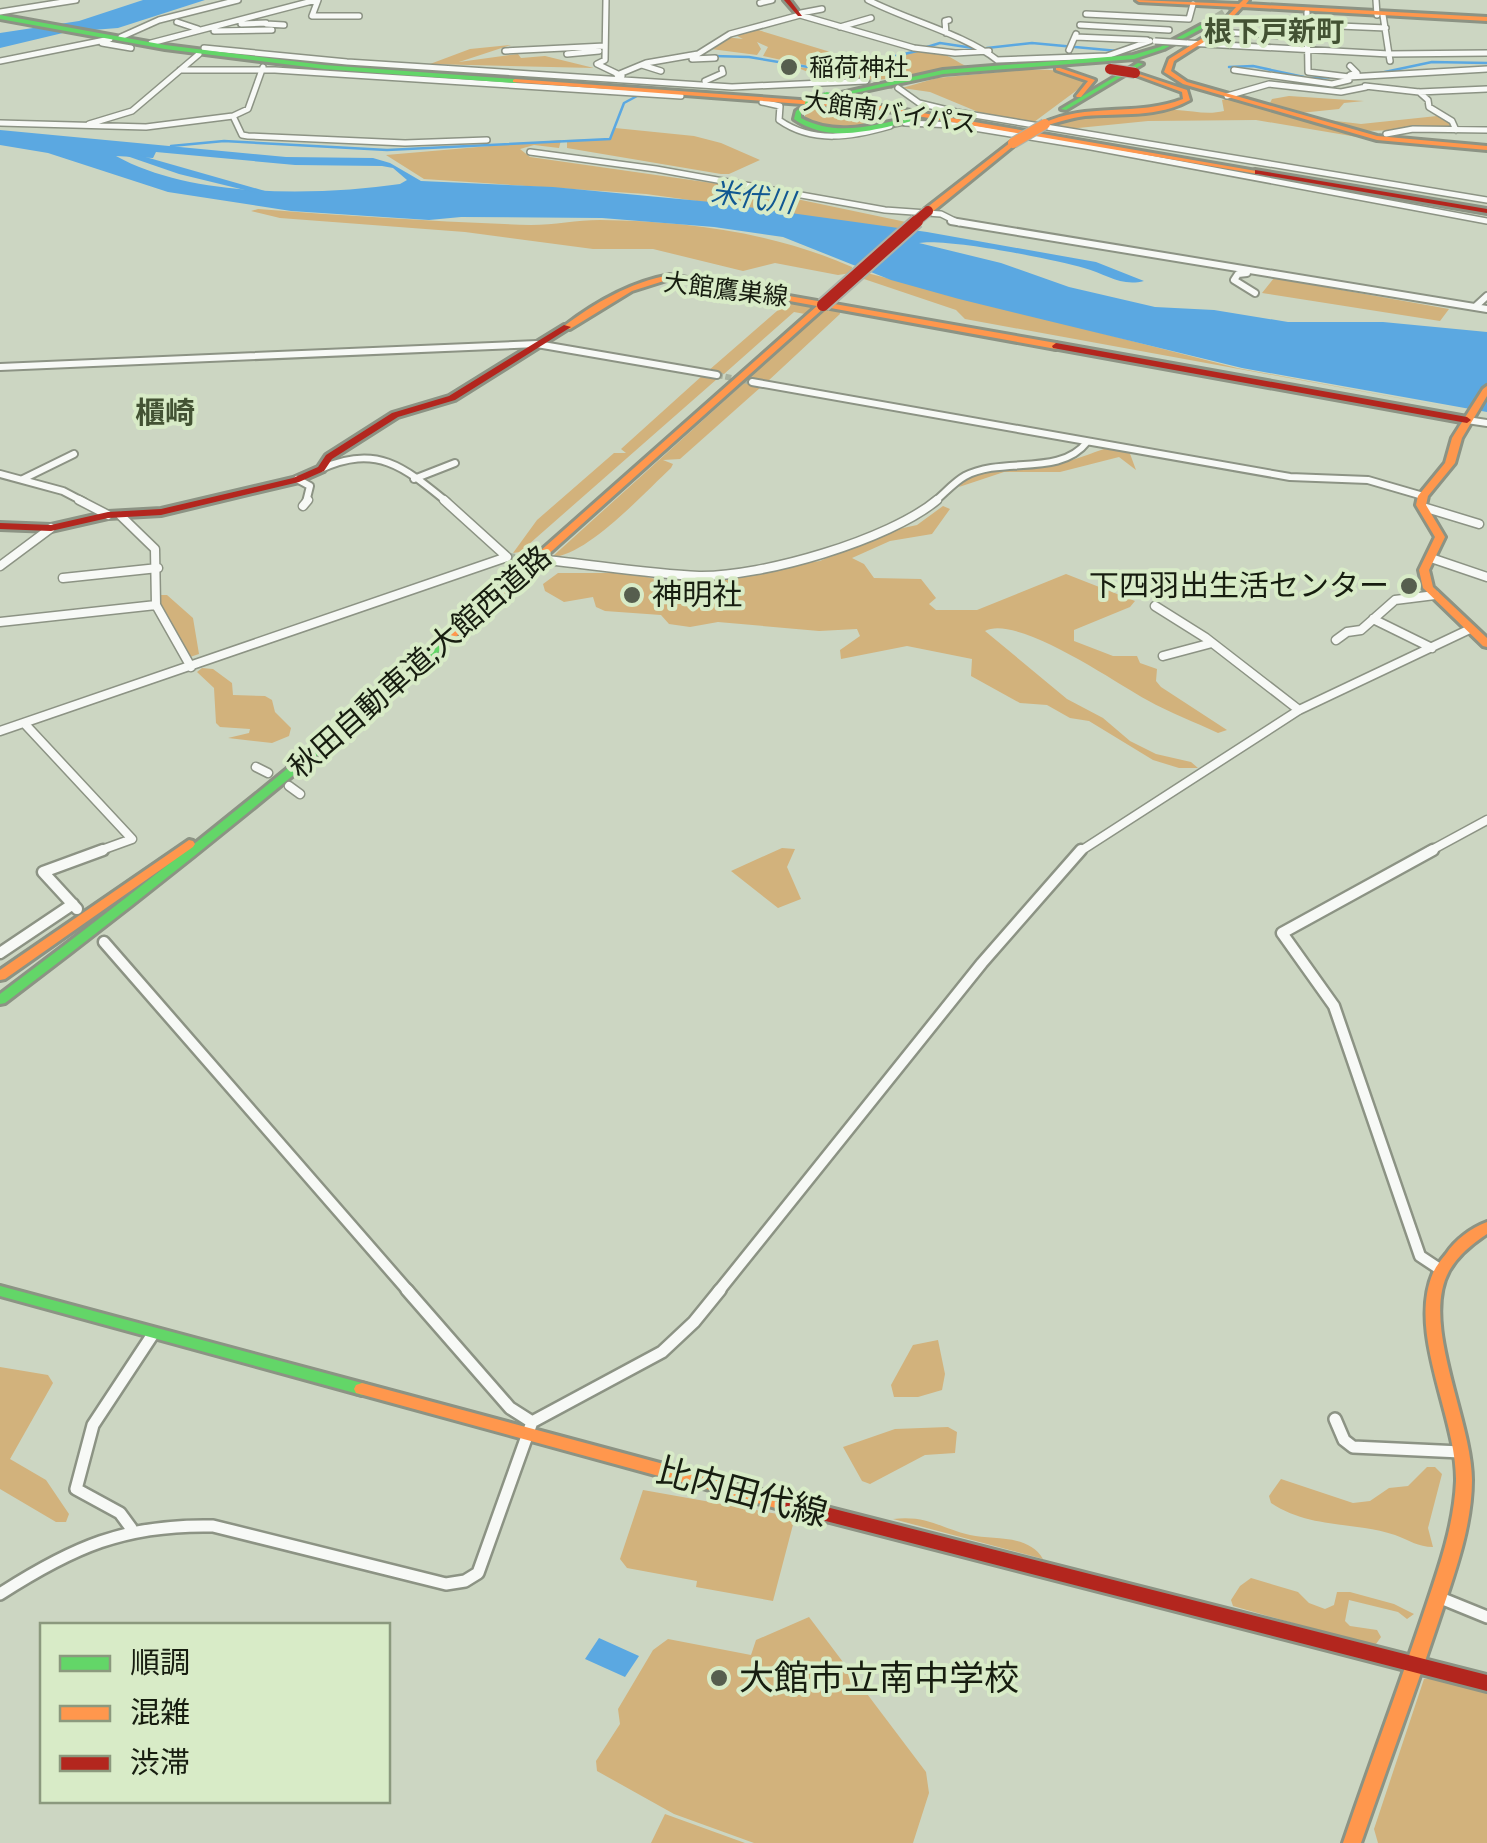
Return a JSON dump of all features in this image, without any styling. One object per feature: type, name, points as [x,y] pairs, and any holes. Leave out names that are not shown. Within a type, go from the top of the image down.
[{"type":"main road","points":[[1139,0],[1194,4],[1216,24]]},
{"type":"main road","points":[[750,96],[853,107],[868,112],[874,120],[856,128],[817,127],[801,116],[821,101],[902,83],[1015,65],[1141,56],[1216,24],[1302,12],[1478,16]]},
{"type":"main road","name":"大館南バイパス","points":[[0,16],[103,39],[286,62],[882,108],[1325,184]]},
{"type":"main road","points":[[1216,24],[1172,60],[1166,70],[1185,83],[1375,136],[1487,148]]},
{"type":"main road","name":"秋田自動車道;大館西道路","points":[[0,1000],[142,894],[336,738],[928,211],[1013,143],[1152,46],[1216,24]]},
{"type":"main road","points":[[1134,74],[1172,86],[1182,94],[1182,100],[1147,108],[1122,103],[1110,95],[1112,86],[1152,46]]},
{"type":"main road","name":"大館南バイパス","points":[[286,62],[647,85],[1044,124],[1325,184]]},
{"type":"main road","points":[[1015,65],[1110,69]]},
{"type":"main road","points":[[944,73],[898,84],[893,95],[926,110],[1044,124],[1081,110],[1161,109],[1187,100],[1185,91],[1175,85],[1134,74],[1051,66],[944,73],[821,101],[798,112],[796,119],[821,130],[852,131],[927,119],[1063,138]]},
{"type":"main road","points":[[971,70],[1050,68],[1090,78],[1089,88],[1044,124]]},
{"type":"main road","points":[[647,85],[792,92],[902,83]]},
{"type":"main road","points":[[1325,184],[1487,210]]},
{"type":"main road","name":"大館鷹巣線","points":[[0,526],[51,528],[114,515],[161,512],[297,480],[321,469],[329,457],[395,415],[452,398],[638,284],[660,278],[685,278],[1475,419]]},
{"type":"main road","name":"秋田自動車道;大館西道路","points":[[0,985],[188,844],[310,746],[675,427],[823,305]]},
{"type":"main road","points":[[1487,389],[1475,419],[1457,438],[1453,457],[1423,502],[1440,536],[1424,578],[1435,595],[1487,644]]},
{"type":"main road","points":[[0,976],[188,844]]},
{"type":"main road","points":[[0,1013],[142,894]]},
{"type":"main road","points":[[1352,1843],[1417,1663],[1462,1506],[1461,1452],[1434,1319],[1432,1286],[1438,1268],[1465,1238],[1487,1226]]},
{"type":"main road","name":"比内田代線","points":[[0,1291],[1487,1683]]},
{"type":"street","points":[[0,16],[76,0]]},
{"type":"street","points":[[122,36],[159,20],[238,0]]},
{"type":"street","points":[[77,128],[132,111],[156,86],[202,51],[212,29],[317,0],[312,20],[359,16]]},
{"type":"street","points":[[606,0],[605,48],[598,68],[647,85],[705,81],[732,87]]},
{"type":"street","points":[[760,3],[772,0]]},
{"type":"street","points":[[868,0],[909,21],[989,51],[997,60],[1068,59],[1152,46]]},
{"type":"street","points":[[1070,48],[1093,0]]},
{"type":"street","points":[[1086,14],[1189,19],[1194,4]]},
{"type":"street","points":[[616,75],[698,54],[730,34],[795,10],[822,9]]},
{"type":"street","points":[[795,10],[914,48],[955,53],[989,51]]},
{"type":"street","points":[[1302,12],[1307,82]]},
{"type":"street","points":[[1387,13],[1390,58]]},
{"type":"street","points":[[843,28],[870,20]]},
{"type":"street","points":[[946,33],[945,21],[949,20]]},
{"type":"street","points":[[177,22],[200,30]]},
{"type":"street","points":[[228,23],[284,26]]},
{"type":"street","points":[[1216,24],[1306,37]]},
{"type":"street","points":[[1216,24],[1306,49],[1390,58],[1487,53]]},
{"type":"street","points":[[1080,25],[1169,30]]},
{"type":"street","points":[[130,34],[154,42],[200,30],[272,30]]},
{"type":"street","points":[[1075,36],[1152,46]]},
{"type":"street","points":[[0,61],[103,39],[127,49],[142,45]]},
{"type":"street","points":[[505,50],[605,48]]},
{"type":"street","points":[[567,54],[605,48]]},
{"type":"street","points":[[202,51],[345,69],[647,85],[776,104],[783,124],[817,135],[862,133],[914,122],[942,123],[1206,162],[1325,184],[1446,196],[1487,210]]},
{"type":"street","points":[[683,57],[714,58]]},
{"type":"street","points":[[647,85],[649,64]]},
{"type":"street","points":[[1234,70],[1332,84],[1356,74],[1350,66]]},
{"type":"street","points":[[0,123],[77,128],[177,126],[234,116],[248,109],[263,68]]},
{"type":"street","points":[[180,70],[345,69],[732,87],[866,81]]},
{"type":"street","points":[[705,81],[723,73],[722,69]]},
{"type":"street","points":[[1308,72],[1348,77],[1487,69]]},
{"type":"street","points":[[1348,77],[1366,86],[1408,92],[1487,89]]},
{"type":"street","points":[[902,83],[912,100],[931,107],[1325,184],[1432,211],[1487,210]]},
{"type":"street","points":[[1402,83],[1408,92]]},
{"type":"street","points":[[1227,96],[1268,84],[1341,92],[1366,86]]},
{"type":"street","points":[[1259,89],[1284,92]]},
{"type":"street","points":[[1419,92],[1430,107],[1452,121],[1456,130]]},
{"type":"street","points":[[234,116],[242,135],[248,136],[405,144],[486,140]]},
{"type":"street","points":[[1375,136],[1413,129],[1487,130]]},
{"type":"street","points":[[530,152],[656,169],[885,210],[914,210],[974,227],[1487,309]]},
{"type":"street","points":[[1255,293],[1236,285],[1235,276],[1290,276]]},
{"type":"street","points":[[1475,307],[1487,296]]},
{"type":"street","points":[[0,367],[537,344],[717,375]]},
{"type":"street","points":[[752,382],[1290,478],[1368,480],[1479,524]]},
{"type":"street","points":[[546,560],[702,576],[796,561],[838,550],[918,515],[965,476],[1009,463],[1064,461],[1075,456],[1087,442]]},
{"type":"street","points":[[23,479],[74,454]]},
{"type":"street","points":[[0,732],[507,557],[474,524],[448,506],[438,492],[370,456],[356,456],[321,469]]},
{"type":"street","points":[[414,479],[455,463]]},
{"type":"street","points":[[0,474],[63,491],[114,515],[156,550],[158,568],[152,594],[191,667]]},
{"type":"street","points":[[297,480],[310,486],[303,506]]},
{"type":"street","points":[[0,566],[51,528]]},
{"type":"street","points":[[1431,558],[1487,577]]},
{"type":"street","points":[[62,578],[158,568]]},
{"type":"street","points":[[1336,640],[1346,632],[1361,630],[1395,600],[1435,595]]},
{"type":"street","points":[[0,622],[156,604]]},
{"type":"street","points":[[1155,606],[1212,643],[1299,710]]},
{"type":"street","points":[[1374,619],[1432,648]]},
{"type":"street","points":[[0,1594],[70,1553],[131,1528],[175,1524],[213,1526],[446,1584],[465,1581],[478,1572],[530,1429],[662,1352],[694,1322],[1005,934],[1084,846],[1299,710],[1470,629]]},
{"type":"street","points":[[1164,656],[1212,643]]},
{"type":"street","points":[[0,953],[75,907],[43,872],[132,839],[24,723]]},
{"type":"street","points":[[256,767],[268,772]]},
{"type":"street","points":[[290,786],[300,794]]},
{"type":"street","points":[[1438,1268],[1420,1256],[1334,1006],[1282,933],[1487,820]]},
{"type":"street","points":[[104,942],[530,1429]]},
{"type":"street","points":[[131,1528],[120,1512],[76,1489],[78,1466],[93,1419],[153,1334]]},
{"type":"street","points":[[1335,1418],[1344,1440],[1353,1448],[1461,1452]]},
{"type":"street","points":[[1438,1597],[1487,1617]]},
{"type":"shaded area","points":[[755,29],[870,64],[932,52],[966,66],[880,80],[836,79],[796,67],[833,71],[763,56],[768,47],[757,42],[761,49],[757,55],[711,49],[725,37],[743,39],[733,34]]},
{"type":"shaded area","points":[[511,45],[459,62],[518,54],[521,58],[545,56],[594,68],[430,64],[470,49]]},
{"type":"shaded area","points":[[1020,70],[1065,72],[1088,82],[1034,122],[983,114],[930,92],[902,88],[937,78]]},
{"type":"shaded area","points":[[1289,96],[1364,101],[1344,103],[1339,109],[1300,113],[1269,105],[1272,99]]},
{"type":"shaded area","points":[[1229,98],[1363,138],[1256,120],[1148,121],[1068,129],[1053,126],[1065,119],[1112,109],[1218,112],[1224,111],[1222,100]]},
{"type":"shaded area","points":[[820,104],[862,111],[871,119],[856,127],[839,129],[805,120],[805,115]]},
{"type":"shaded area","points":[[1437,116],[1450,121],[1453,128],[1365,131],[1311,118],[1361,124]]},
{"type":"shaded area","points":[[615,128],[694,136],[760,160],[721,174],[567,148],[567,140],[610,139]]},
{"type":"shaded area","points":[[561,140],[559,148],[534,145],[520,149],[530,157],[740,187],[906,222],[899,229],[646,194],[424,179],[386,155]]},
{"type":"shaded area","points":[[251,211],[531,225],[600,220],[665,223],[760,237],[852,267],[851,273],[838,275],[775,263],[743,271],[653,249],[593,249],[465,232],[280,218]]},
{"type":"shaded area","points":[[867,273],[1237,368],[1464,410],[965,319],[956,310],[861,278]]},
{"type":"shaded area","points":[[1274,278],[1449,309],[1440,321],[1262,293]]},
{"type":"shaded area","points":[[785,304],[816,304],[805,314],[794,312],[724,374],[708,371]]},
{"type":"shaded area","points":[[829,306],[839,308],[840,314],[768,381],[749,378]]},
{"type":"shaded area","points":[[703,375],[717,379],[520,552],[513,553],[537,520],[614,453],[626,453],[621,449]]},
{"type":"shaded area","points":[[744,383],[761,387],[680,459],[663,460],[673,464],[671,468],[598,535],[566,554],[552,557]]},
{"type":"shaded area","points":[[1107,448],[1129,451],[1136,470],[1119,457],[1060,472],[1004,472],[959,487],[968,478],[992,469],[1060,463]]},
{"type":"shaded area","points":[[943,506],[950,509],[932,534],[890,541],[852,558],[864,564],[874,578],[921,579],[936,598],[929,604],[936,610],[977,610],[1066,574],[1135,601],[1130,607],[1074,630],[1074,641],[1113,656],[1137,656],[1140,663],[1157,669],[1156,681],[1161,687],[1227,730],[1218,733],[1165,709],[1042,641],[1000,628],[985,631],[1067,699],[1103,718],[1130,741],[1198,768],[1179,768],[1153,760],[1089,721],[1070,718],[1047,705],[1020,703],[971,676],[972,659],[907,646],[841,659],[840,650],[860,636],[857,629],[819,631],[718,622],[690,627],[669,624],[661,615],[605,611],[596,607],[593,597],[564,602],[545,591],[543,584],[558,573],[630,573],[668,582],[820,561],[885,532],[917,525]]},
{"type":"shaded area","points":[[156,595],[167,595],[193,618],[199,654],[187,654]]},
{"type":"shaded area","points":[[202,668],[213,669],[232,683],[233,695],[265,696],[272,700],[275,712],[291,728],[289,736],[272,743],[228,738],[249,733],[250,729],[220,727],[216,723],[214,688],[197,672]]},
{"type":"shaded area","points":[[782,848],[795,849],[787,867],[801,899],[778,908],[731,871]]},
{"type":"shaded area","points":[[938,1340],[945,1374],[942,1390],[918,1397],[894,1397],[891,1385],[913,1345]]},
{"type":"shaded area","points":[[0,1367],[48,1375],[53,1383],[10,1459],[46,1480],[69,1514],[66,1522],[56,1522],[0,1489]]},
{"type":"shaded area","points":[[948,1427],[957,1432],[955,1453],[925,1455],[870,1484],[862,1481],[843,1447],[895,1429]]},
{"type":"shaded area","points":[[1427,1467],[1435,1467],[1442,1474],[1428,1528],[1433,1547],[1379,1531],[1301,1517],[1271,1503],[1269,1496],[1281,1479],[1353,1503],[1370,1501],[1389,1488],[1408,1486]]},
{"type":"shaded area","points":[[643,1490],[795,1517],[773,1601],[696,1587],[697,1581],[627,1568],[620,1559]]},
{"type":"shaded area","points":[[893,1519],[924,1520],[970,1535],[1020,1542],[1043,1559]]},
{"type":"shaded area","points":[[1251,1578],[1298,1592],[1309,1603],[1325,1609],[1334,1605],[1337,1592],[1350,1592],[1414,1614],[1407,1619],[1398,1612],[1349,1600],[1345,1621],[1350,1626],[1377,1630],[1381,1637],[1376,1644],[1366,1644],[1233,1606],[1231,1600],[1240,1586]]},
{"type":"shaded area","points":[[809,1617],[926,1772],[929,1793],[913,1843],[754,1843],[674,1814],[597,1771],[596,1761],[620,1724],[618,1709],[653,1650],[668,1639],[751,1655],[756,1640]]},
{"type":"shaded area","points":[[1438,1678],[1487,1692],[1487,1843],[1378,1843],[1374,1829],[1424,1679]]},
{"type":"shaded area","points":[[665,1814],[745,1843],[651,1843]]},
{"type":"water","points":[[143,0],[205,0],[118,28],[67,32],[0,48],[0,33],[79,21]]},
{"type":"water","name":"米代川","points":[[0,130],[286,157],[373,158],[421,181],[553,187],[711,202],[927,232],[1096,262],[1144,281],[1121,281],[1069,264],[1000,250],[919,243],[1001,263],[1069,287],[1155,307],[1214,310],[1288,322],[1383,322],[1487,332],[1487,412],[1242,368],[959,299],[891,280],[783,237],[602,218],[429,220],[291,211],[168,192],[48,153],[0,145]],"holes":[[[156,152],[295,165],[382,166],[393,168],[407,180],[331,191],[255,190],[180,180],[116,156],[153,158]]]},
{"type":"water","points":[[599,1638],[639,1656],[625,1677],[585,1659]]},
{"type":"waterway","points":[[927,47],[940,43],[973,48]]},
{"type":"waterway","points":[[987,48],[1032,43],[1118,51]]},
{"type":"waterway","points":[[714,56],[749,57],[832,71],[917,51]]},
{"type":"waterway","points":[[1380,73],[1432,62],[1487,63]]},
{"type":"waterway","points":[[1229,67],[1253,66],[1304,77]]},
{"type":"waterway","points":[[1310,78],[1336,77]]},
{"type":"waterway","points":[[171,146],[224,141],[387,150],[610,139],[624,103],[637,96]]},
{"type":"waterway","name":"米代川","points":[[124,152],[182,172],[261,191]]},
{"type":"tunnel","points":[[1216,19],[1248,0]]},
{"type":"tunnel","points":[[866,81],[898,88]]},
{"type":"tunnel","points":[[1317,187],[1324,180]]},
{"type":"tunnel","points":[[717,375],[752,382]]},
{"type":"tunnel","points":[[507,557],[539,560]]},
{"type":"traffic: fast","points":[[0,17],[165,47],[324,67],[515,81]]},
{"type":"traffic: fast","points":[[827,97],[943,72],[1134,57],[1162,48],[1201,27]]},
{"type":"traffic: fast","points":[[1064,109],[1140,64]]},
{"type":"traffic: fast","points":[[810,104],[827,97]]},
{"type":"traffic: fast","points":[[810,104],[798,112],[797,119],[825,130],[854,131],[914,119]]},
{"type":"traffic: fast","points":[[0,1000],[227,824],[446,640]]},
{"type":"traffic: fast","points":[[0,1291],[362,1389]]},
{"type":"traffic: slow","points":[[1139,0],[1487,19]]},
{"type":"traffic: slow","points":[[1246,0],[1216,32],[1171,60],[1167,72],[1185,83],[1377,138],[1487,148]]},
{"type":"traffic: slow","points":[[1058,69],[1092,80],[1079,96]]},
{"type":"traffic: slow","points":[[1045,124],[1080,115],[1153,110],[1187,100],[1185,91],[1135,73]]},
{"type":"traffic: slow","points":[[515,81],[882,108],[1258,172]]},
{"type":"traffic: slow","points":[[1013,143],[1045,124]]},
{"type":"traffic: slow","points":[[928,211],[1013,143]]},
{"type":"traffic: slow","points":[[567,327],[629,290],[670,277],[1056,346]]},
{"type":"traffic: slow","points":[[446,640],[823,305]]},
{"type":"traffic: slow","points":[[1487,389],[1457,438],[1450,463],[1423,496],[1421,505],[1440,537],[1424,570],[1428,588],[1487,644]]},
{"type":"traffic: slow","points":[[0,976],[189,844]]},
{"type":"traffic: slow","points":[[1352,1843],[1433,1612],[1461,1512],[1462,1451],[1439,1359],[1434,1299],[1440,1273],[1456,1250],[1487,1227]]},
{"type":"traffic: slow","points":[[362,1389],[783,1503]]},
{"type":"traffic: jam","points":[[787,0],[800,15]]},
{"type":"traffic: jam","points":[[1110,69],[1135,73]]},
{"type":"traffic: jam","points":[[1258,172],[1487,211]]},
{"type":"traffic: jam","points":[[823,305],[928,211]]},
{"type":"traffic: jam","points":[[0,526],[51,528],[108,515],[161,512],[296,480],[321,469],[329,457],[395,415],[452,398],[567,327]]},
{"type":"traffic: jam","points":[[1056,346],[1467,420]]},
{"type":"traffic: jam","points":[[783,1503],[1487,1683]]},
{"type":"place","name":"稲荷神社","points":[[789,67]]},
{"type":"place","name":"下四羽出生活センター","points":[[1409,586]]},
{"type":"place","name":"神明社","points":[[632,595]]},
{"type":"place","name":"大館市立南中学校","points":[[719,1678]]},
{"type":"district","name":"根下戸新町","points":[[1274,31]]},
{"type":"district","name":"櫃崎","points":[[165,413]]}]
